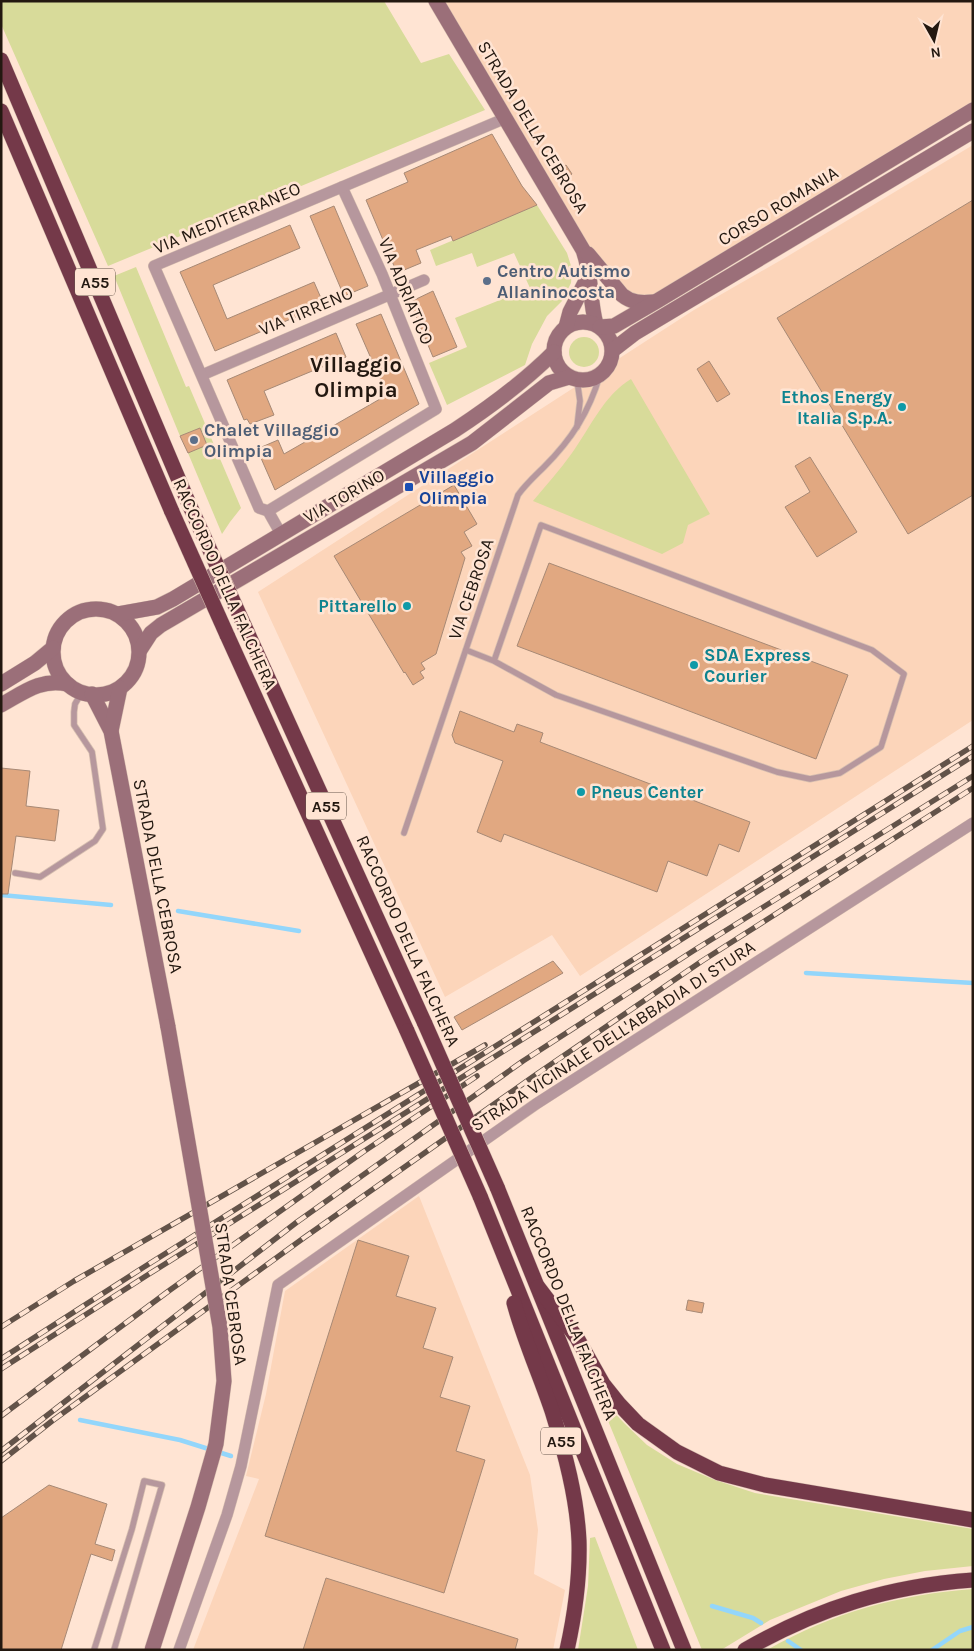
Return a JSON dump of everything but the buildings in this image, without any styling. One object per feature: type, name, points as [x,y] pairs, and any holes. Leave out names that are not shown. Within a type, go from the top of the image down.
[{"type":"highway","name":"RACCORDO DELLA FALCHERA","points":[[1,60],[189,504],[409,986],[497,1187],[684,1650]]},
{"type":"highway","name":"RACCORDO DELLA FALCHERA","points":[[1,111],[172,512],[480,1196],[663,1650]]},
{"type":"highway","name":"A55","points":[[497,1239],[521,1327],[551,1409],[570,1479],[579,1539],[579,1561],[574,1616],[567,1650]]},
{"type":"highway","points":[[538,1287],[577,1338],[604,1384],[619,1404],[638,1424],[676,1452],[719,1472],[765,1485],[973,1520]]},
{"type":"highway","points":[[620,1542],[653,1650]]},
{"type":"highway","points":[[744,1650],[810,1616],[854,1601],[911,1587],[973,1580]]},
{"type":"main road","name":"STRADA DELLA CEBROSA","points":[[436,1],[583,250],[589,268],[592,310],[598,325]]},
{"type":"main road","name":"CORSO ROMANIA","points":[[598,325],[614,326],[973,110]]},
{"type":"main road","name":"CORSO ROMANIA","points":[[613,350],[635,333],[973,131]]},
{"type":"main road","points":[[583,250],[627,300],[634,302],[657,301]]},
{"type":"main road","points":[[566,327],[570,312],[589,276]]},
{"type":"main road","points":[[584,321],[598,325],[608,334],[613,350],[608,367],[600,375],[590,380],[573,378],[559,367],[554,352],[555,343],[566,327],[584,321]]},
{"type":"main road","name":"VIA TORINO","points":[[118,614],[157,607],[281,534],[481,413],[535,370],[554,352]]},
{"type":"main road","name":"VIA TORINO","points":[[140,650],[151,633],[161,625],[472,443],[549,382],[573,378]]},
{"type":"main road","points":[[1,705],[38,684],[56,681],[87,693],[109,693],[120,688],[134,673],[138,665],[140,650],[134,630],[127,621],[118,614],[100,609],[81,612],[70,618],[61,627],[53,648],[54,660],[58,672],[67,684]]},
{"type":"main road","points":[[1,684],[35,663],[53,648]]},
{"type":"main road","name":"STRADA DELLA CEBROSA","points":[[111,732],[120,688]]},
{"type":"main road","name":"STRADA DELLA CEBROSA","points":[[87,693],[111,732],[168,1027]]},
{"type":"main road","name":"STRADA CEBROSA","points":[[152,1650],[198,1507],[216,1444],[224,1381],[224,1359],[220,1327],[168,1027]]},
{"type":"street","name":"VIA MEDITERRANEO","points":[[281,534],[268,511],[259,508],[154,266],[506,118]]},
{"type":"street","name":"VIA ADRIATICO","points":[[342,187],[390,296],[436,409]]},
{"type":"street","name":"VIA TIRRENO","points":[[202,375],[424,280]]},
{"type":"street","name":"VIA TORINO","points":[[268,511],[436,409]]},
{"type":"street","name":"STRADA VICINALE DELL'ABBADIA DI STURA","points":[[278,1285],[536,1104],[973,823]]},
{"type":"street","name":"STRADA CEBROSA","points":[[178,1650],[227,1515],[242,1466],[278,1285]]},
{"type":"lane","name":"VIA CEBROSA","points":[[404,833],[518,495],[576,430],[594,395],[600,375]]},
{"type":"lane","points":[[573,378],[580,400],[576,430]]},
{"type":"lane","points":[[466,650],[494,661],[556,695],[777,772],[810,779],[840,773],[881,747],[904,674],[872,650],[541,525],[494,661]]},
{"type":"lane","points":[[15,873],[40,877],[95,841],[103,829],[92,752],[74,725],[75,704],[87,693]]},
{"type":"lane","points":[[94,1650],[132,1529],[144,1481],[162,1485],[114,1650]]},
{"type":"shaded area","points":[[436,1],[973,1],[973,110],[645,303],[599,270]]},
{"type":"shaded area","points":[[973,145],[973,720],[580,976],[552,935],[445,997],[258,592],[694,310]]},
{"type":"shaded area","points":[[419,1196],[530,1475],[538,1530],[534,1574],[565,1590],[553,1650],[193,1650],[259,1479],[246,1476],[266,1394],[285,1291]]},
{"type":"green space","points":[[1,1],[384,1],[421,63],[449,54],[485,110],[108,266],[1,24]]},
{"type":"green space","points":[[537,205],[567,253],[572,269],[571,283],[562,301],[547,316],[532,344],[525,365],[447,405],[429,363],[467,347],[455,318],[530,288],[514,253],[477,267],[472,253],[436,266],[430,250]]},
{"type":"green space","points":[[136,267],[186,387],[189,386],[241,508],[222,534],[188,453],[207,444],[200,428],[180,436],[114,276]]},
{"type":"green space","points":[[584,337],[595,341],[599,352],[595,363],[584,367],[573,363],[569,352],[573,341]]},
{"type":"green space","points":[[631,379],[710,514],[688,525],[683,543],[662,554],[533,501],[579,443],[605,403],[621,386]]},
{"type":"green space","points":[[606,1404],[647,1445],[677,1464],[715,1480],[755,1493],[973,1529],[973,1566],[925,1571],[884,1579],[841,1591],[770,1620],[721,1650],[702,1650],[602,1406]]},
{"type":"green space","points":[[595,1537],[638,1650],[578,1650],[588,1586],[590,1538]]},
{"type":"green space","points":[[973,1589],[973,1650],[767,1650],[817,1625],[867,1608],[918,1596]]},
{"type":"waterway","points":[[1,895],[111,905]]},
{"type":"waterway","points":[[178,911],[299,931]]},
{"type":"waterway","points":[[806,973],[973,983]]},
{"type":"waterway","points":[[80,1420],[180,1440],[231,1456]]},
{"type":"waterway","points":[[712,1606],[753,1618],[761,1623]]},
{"type":"waterway","points":[[932,1650],[960,1631],[973,1627]]},
{"type":"waterway","points":[[788,1641],[801,1650]]},
{"type":"railway","points":[[1,1359],[144,1267],[973,746]]},
{"type":"railway","points":[[1,1369],[973,756]]},
{"type":"railway","points":[[1,1451],[297,1222],[523,1061],[693,951],[973,776]]},
{"type":"railway","points":[[1,1461],[52,1421],[305,1237],[534,1076],[702,961],[973,788]]},
{"type":"railway","points":[[1,1327],[74,1281],[485,1045]]},
{"type":"railway","points":[[1,1416],[170,1290],[363,1152],[477,1076]]},
{"type":"place","name":"Centro Autismo Allaninocosta","points":[[487,281]]},
{"type":"place","name":"Ethos Energy Italia S.p.A.","points":[[902,407]]},
{"type":"place","name":"Chalet Villaggio Olimpia","points":[[194,440]]},
{"type":"place","name":"Villaggio Olimpia","points":[[409,487]]},
{"type":"place","name":"Pittarello","points":[[407,606]]},
{"type":"place","name":"SDA Express Courier","points":[[694,665]]},
{"type":"place","name":"Pneus Center","points":[[581,792]]},
{"type":"district","name":"Villaggio Olimpia","points":[[356,378]]}]
